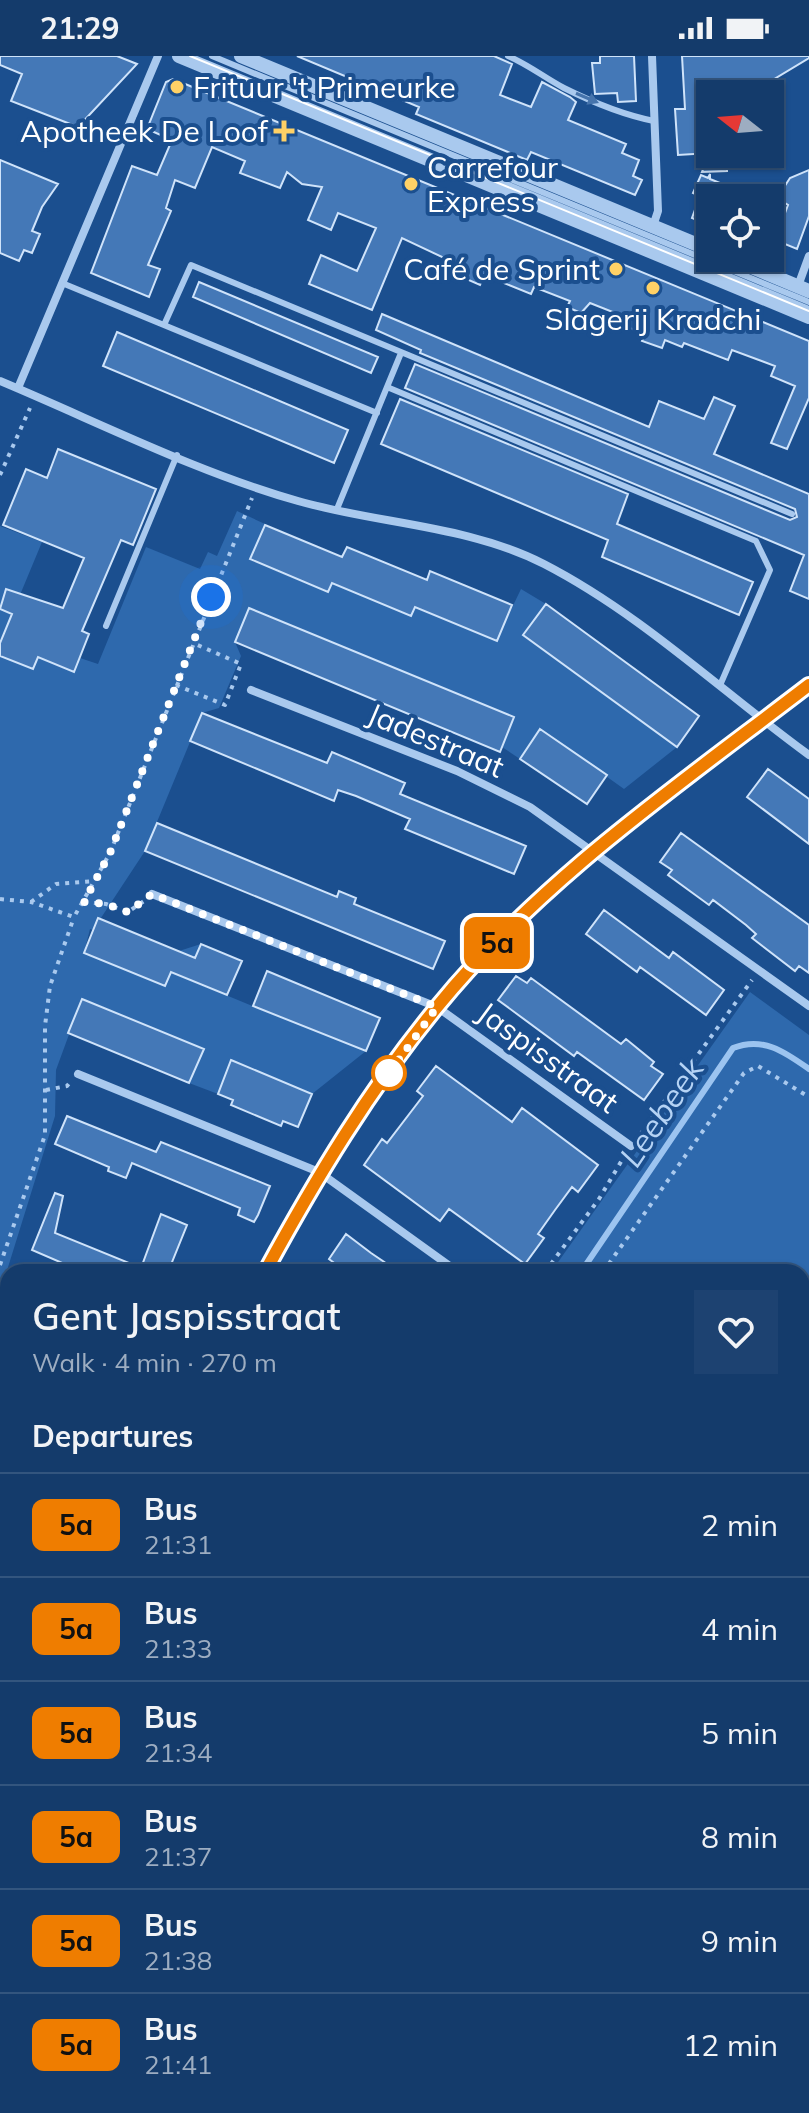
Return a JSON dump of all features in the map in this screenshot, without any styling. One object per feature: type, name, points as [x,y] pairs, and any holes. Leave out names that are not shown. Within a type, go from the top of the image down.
[{"type":"street","points":[[18,388],[158,56]]},
{"type":"street","points":[[179,56],[809,317]]},
{"type":"street","points":[[241,56],[696,244]]},
{"type":"street","points":[[652,56],[658,211],[653,226]]},
{"type":"street","points":[[764,272],[803,288],[809,256]]},
{"type":"street","points":[[0,381],[256,488],[337,509],[488,541],[542,563],[594,593],[721,683],[761,719],[809,755]]},
{"type":"street","points":[[269,1264],[319,1172],[437,1007],[513,926],[593,852],[761,719],[809,685]]},
{"type":"street","name":"Jadestraat","points":[[251,690],[457,771],[530,807],[809,1006]]},
{"type":"street","name":"Jaspisstraat","points":[[152,894],[437,1007],[631,1146]]},
{"type":"street","points":[[78,1074],[319,1172],[447,1264]]},
{"type":"lane","points":[[197,56],[809,309]]},
{"type":"lane","points":[[212,56],[809,302]]},
{"type":"lane","points":[[508,56],[567,89],[623,113],[654,121]]},
{"type":"lane","points":[[164,325],[191,265],[792,514]]},
{"type":"lane","points":[[62,283],[377,413]]},
{"type":"lane","points":[[337,509],[401,353]]},
{"type":"lane","points":[[387,387],[756,541],[770,570],[721,683]]},
{"type":"lane","points":[[106,626],[177,455]]},
{"type":"path","points":[[0,475],[36,395]]},
{"type":"path","points":[[2,1256],[45,1135],[45,1026],[50,986],[74,917],[110,853],[256,488]]},
{"type":"path","points":[[176,685],[225,705],[230,694],[241,664],[192,643]]},
{"type":"path","points":[[31,902],[56,884],[95,881]]},
{"type":"path","points":[[84,902],[106,904],[128,912],[152,894]]},
{"type":"path","points":[[0,899],[31,902],[74,917]]},
{"type":"path","points":[[551,1264],[599,1199],[631,1146],[758,971]]},
{"type":"path","points":[[609,1264],[744,1073],[758,1066],[809,1097]]},
{"type":"path","points":[[46,1090],[67,1086],[78,1074]]},
{"type":"shaded area","points":[[237,511],[265,524],[250,560],[327,592],[332,583],[411,616],[415,607],[496,641],[521,589],[546,604],[523,636],[677,747],[624,789],[540,729],[520,759],[502,747],[407,708],[419,678],[344,647],[330,681],[312,669],[325,639],[249,609],[235,642],[241,656],[219,708],[202,713],[145,851],[93,930],[90,929],[84,953],[165,986],[179,951],[201,944],[187,979],[267,1012],[282,978],[285,1019],[366,1051],[312,1094],[231,1060],[218,1094],[189,1083],[203,1049],[82,999],[56,1070],[55,1116],[9,1264],[0,1264],[0,656],[33,669],[38,657],[74,672],[80,658],[98,664],[146,547],[200,569],[208,552],[217,556]]},
{"type":"shaded area","points":[[0,526],[42,542],[0,643]]},
{"type":"shaded area","points":[[750,992],[809,1035],[809,1264],[557,1264]]},
{"type":"building","points":[[0,56],[117,56],[137,64],[78,127],[11,101],[22,74],[0,65]]},
{"type":"building","points":[[297,56],[494,56],[512,64],[500,95],[531,107],[542,82],[570,97],[576,102],[568,120],[626,144],[622,153],[639,160],[633,176],[642,180],[635,195],[531,152],[527,160],[416,114],[419,107]]},
{"type":"building","points":[[600,56],[634,56],[636,101],[618,102],[617,93],[595,94],[592,63],[600,63]]},
{"type":"building","points":[[682,56],[809,56],[773,80],[696,80],[696,154],[678,155],[675,109],[685,109]]},
{"type":"building","points":[[173,79],[809,341],[809,398],[787,449],[771,443],[795,386],[771,376],[775,366],[732,350],[728,360],[684,343],[682,347],[665,340],[662,348],[642,341],[645,334],[620,324],[623,316],[590,303],[581,313],[567,307],[570,301],[534,287],[531,294],[484,275],[480,285],[455,274],[459,265],[402,238],[372,310],[309,284],[321,255],[357,271],[376,228],[338,213],[331,230],[308,220],[322,187],[302,184],[287,172],[280,188],[240,173],[245,161],[212,147],[195,188],[175,180],[166,208],[171,211],[148,265],[160,269],[149,297],[91,273],[132,166],[157,175],[172,140],[147,129],[166,82]]},
{"type":"building","points":[[0,160],[58,184],[42,207],[32,231],[40,234],[32,253],[24,250],[19,261],[0,253]]},
{"type":"building","points":[[704,168],[727,168],[727,171],[702,172]]},
{"type":"building","points":[[809,170],[809,216],[797,249],[784,244],[784,216],[788,205],[784,202],[784,187],[790,178]]},
{"type":"building","points":[[710,174],[710,179],[722,184],[697,184],[701,175],[708,178]]},
{"type":"building","points":[[199,282],[378,357],[371,373],[193,297]]},
{"type":"building","points":[[382,314],[649,427],[659,401],[704,419],[714,397],[735,406],[714,454],[809,494],[809,599],[790,591],[804,555],[405,388],[415,364],[790,520],[797,517],[795,509],[420,353],[421,350],[376,330]]},
{"type":"building","points":[[117,332],[348,430],[334,463],[103,366]]},
{"type":"building","points":[[400,399],[628,494],[617,524],[753,582],[739,615],[602,557],[608,540],[381,444]]},
{"type":"building","points":[[58,449],[156,489],[133,545],[121,540],[82,631],[89,634],[74,672],[38,657],[33,669],[0,656],[0,643],[12,614],[0,609],[6,589],[63,608],[84,558],[3,525],[26,469],[47,478]]},
{"type":"building","points":[[265,525],[342,557],[347,547],[427,580],[430,571],[512,605],[497,641],[415,607],[411,616],[332,583],[328,592],[250,559]]},
{"type":"building","points":[[546,604],[699,716],[677,747],[523,635]]},
{"type":"building","points":[[249,608],[514,717],[500,752],[235,642]]},
{"type":"building","points":[[202,713],[327,763],[332,752],[405,783],[400,794],[526,846],[514,874],[405,829],[410,819],[356,796],[338,790],[334,801],[190,741]]},
{"type":"building","points":[[540,729],[607,775],[587,804],[520,759]]},
{"type":"building","points":[[768,769],[809,799],[809,844],[747,797]]},
{"type":"building","points":[[157,823],[337,897],[339,891],[356,898],[354,904],[445,941],[433,969],[145,851]]},
{"type":"building","points":[[681,833],[809,925],[809,973],[799,966],[795,971],[752,938],[756,934],[713,900],[709,905],[668,875],[672,870],[660,862]]},
{"type":"building","points":[[604,910],[669,958],[673,952],[724,990],[706,1015],[640,967],[637,972],[586,934]]},
{"type":"building","points":[[98,918],[195,958],[201,944],[242,961],[227,995],[171,972],[165,986],[84,953]]},
{"type":"building","points":[[267,971],[380,1018],[366,1051],[253,1006]]},
{"type":"building","points":[[516,976],[527,983],[531,978],[621,1044],[626,1039],[654,1062],[651,1066],[663,1074],[644,1100],[577,1052],[574,1056],[498,1000]]},
{"type":"building","points":[[82,999],[204,1049],[189,1083],[68,1033]]},
{"type":"building","points":[[231,1060],[312,1094],[298,1127],[283,1121],[281,1126],[231,1105],[233,1100],[218,1094]]},
{"type":"building","points":[[436,1066],[512,1122],[522,1108],[598,1165],[578,1192],[572,1187],[555,1210],[538,1234],[544,1238],[525,1264],[449,1209],[440,1221],[364,1165],[382,1139],[387,1143],[423,1096],[417,1091]]},
{"type":"building","points":[[67,1116],[156,1152],[161,1142],[270,1186],[258,1215],[254,1222],[238,1215],[240,1208],[132,1163],[126,1178],[108,1171],[109,1167],[55,1144]]},
{"type":"building","points":[[55,1193],[63,1196],[55,1233],[131,1264],[64,1264],[32,1250]]},
{"type":"building","points":[[161,1214],[187,1225],[171,1264],[142,1264]]},
{"type":"building","points":[[346,1234],[387,1264],[336,1264],[329,1259]]},
{"type":"waterway","name":"Leebeek","points":[[586,1264],[733,1048],[764,1045],[809,1069]]},
{"type":"tram line","points":[[190,56],[809,311]]},
{"type":"bus line","name":"5a","points":[[269,1264],[319,1172],[437,1007],[513,926],[593,852],[761,719],[809,685]]},
{"type":"place","name":"Frituur 't Primeurke","points":[[177,87]]},
{"type":"place","name":"Apotheek De Loof","points":[[284,131]]},
{"type":"place","name":"Carrefour Express","points":[[411,184]]},
{"type":"place","name":"Café de Sprint","points":[[616,269]]},
{"type":"place","name":"Slagerij Kradchi","points":[[653,288]]},
{"type":"route","points":[[211,597],[110,853],[84,902],[106,904],[128,912],[152,894],[437,1007],[385,1079],[389,1073]]}]
